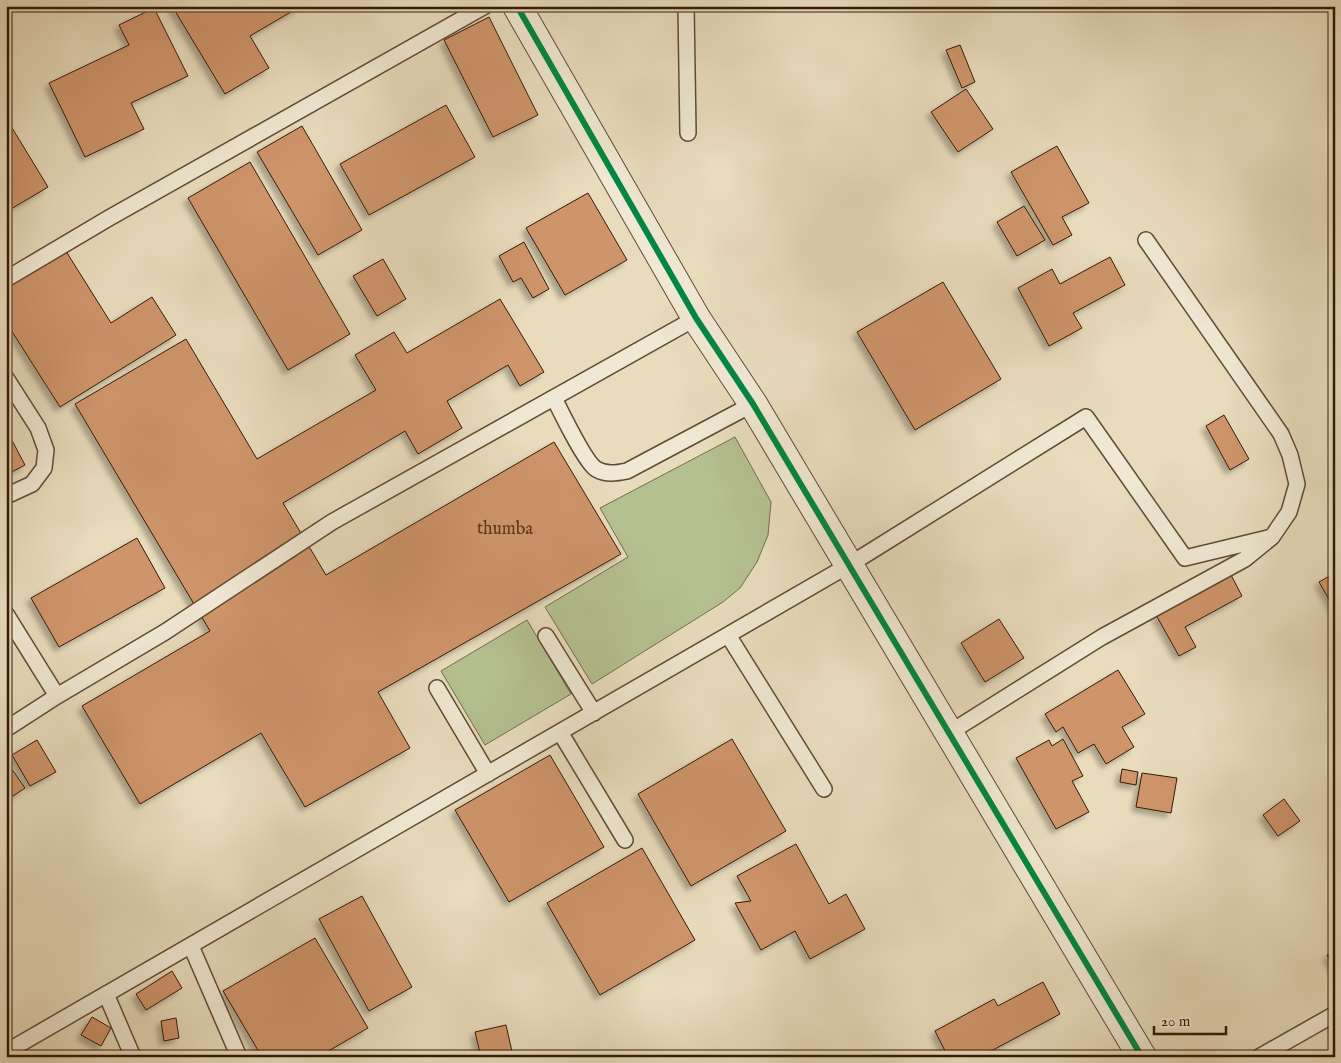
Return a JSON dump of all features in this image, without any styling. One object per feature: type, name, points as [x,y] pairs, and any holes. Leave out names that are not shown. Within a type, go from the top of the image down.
[{"type":"street","points":[[517,6],[696,318],[753,404],[1142,1057]]},
{"type":"lane","points":[[6,279],[109,218],[485,6]]},
{"type":"lane","points":[[686,6],[688,133]]},
{"type":"lane","points":[[950,733],[1102,638],[1245,559],[1272,537],[1289,512],[1296,484],[1290,455],[1281,434],[1146,240]]},
{"type":"lane","points":[[6,729],[57,696],[165,632],[332,522],[696,318]]},
{"type":"lane","points":[[6,378],[38,428],[46,450],[44,468],[32,484],[6,496]]},
{"type":"lane","points":[[554,398],[584,454],[596,469],[610,474],[627,471],[753,404]]},
{"type":"lane","points":[[8,1046],[191,946],[849,565],[1086,417],[1185,558],[1272,537]]},
{"type":"lane","points":[[6,614],[57,696]]},
{"type":"lane","points":[[728,635],[824,789]]},
{"type":"lane","points":[[546,636],[594,712]]},
{"type":"lane","points":[[437,688],[488,774]]},
{"type":"lane","points":[[560,732],[625,840]]},
{"type":"lane","points":[[191,946],[239,1057]]},
{"type":"lane","points":[[106,994],[133,1057]]},
{"type":"lane","points":[[1259,1057],[1335,1014]]},
{"type":"green space","points":[[735,437],[771,502],[768,535],[757,562],[740,588],[723,602],[592,684],[545,607],[628,557],[600,508]]},
{"type":"green space","points":[[527,620],[571,694],[485,745],[441,671]]},
{"type":"building","points":[[172,6],[301,6],[250,36],[269,68],[225,94]]},
{"type":"building","points":[[154,8],[188,76],[131,103],[144,129],[85,157],[49,83],[129,45],[119,25]]},
{"type":"building","points":[[489,17],[538,115],[493,137],[444,40]]},
{"type":"building","points":[[960,45],[975,82],[962,88],[946,50]]},
{"type":"building","points":[[966,89],[993,129],[958,152],[931,112]]},
{"type":"building","points":[[446,105],[475,157],[369,215],[340,164]]},
{"type":"building","points":[[6,118],[48,187],[6,212]]},
{"type":"building","points":[[302,126],[362,230],[318,255],[257,152]]},
{"type":"building","points":[[1057,146],[1089,203],[1062,217],[1072,235],[1053,245],[1011,172]]},
{"type":"building","points":[[250,162],[350,334],[288,370],[188,198]]},
{"type":"building","points":[[588,193],[627,260],[565,295],[526,228]]},
{"type":"building","points":[[1024,206],[1045,240],[1017,256],[997,222]]},
{"type":"building","points":[[524,242],[549,289],[533,298],[521,278],[513,282],[499,256]]},
{"type":"building","points":[[64,248],[111,323],[152,297],[176,335],[60,407],[6,322],[6,284]]},
{"type":"building","points":[[1110,257],[1125,285],[1073,313],[1082,328],[1049,346],[1018,288],[1052,269],[1060,284]]},
{"type":"building","points":[[383,259],[406,299],[377,316],[353,276]]},
{"type":"building","points":[[943,282],[1001,379],[915,430],[857,332]]},
{"type":"building","points":[[500,299],[544,372],[520,386],[508,365],[447,401],[462,428],[418,454],[405,431],[283,503],[326,575],[554,442],[621,554],[378,692],[410,748],[305,807],[261,733],[140,804],[82,706],[210,631],[75,404],[186,339],[257,459],[376,390],[355,355],[394,332],[407,353]]},
{"type":"building","points":[[1224,415],[1249,459],[1230,470],[1206,426]]},
{"type":"building","points":[[6,429],[25,465],[6,475]]},
{"type":"building","points":[[137,538],[165,588],[59,647],[31,598]]},
{"type":"building","points":[[1335,573],[1335,610],[1319,582]]},
{"type":"building","points":[[1231,575],[1242,596],[1185,627],[1196,647],[1179,656],[1156,615]]},
{"type":"building","points":[[999,619],[1024,658],[985,682],[961,643]]},
{"type":"building","points":[[1118,670],[1145,714],[1122,727],[1134,747],[1106,764],[1094,744],[1078,753],[1063,727],[1056,732],[1045,714]]},
{"type":"building","points":[[732,739],[786,831],[691,886],[638,794]]},
{"type":"building","points":[[1063,739],[1083,776],[1072,781],[1089,812],[1056,829],[1016,758],[1049,740],[1052,746]]},
{"type":"building","points":[[37,740],[56,772],[30,786],[12,755]]},
{"type":"building","points":[[550,755],[604,847],[509,902],[455,810]]},
{"type":"building","points":[[9,765],[25,788],[13,796],[6,786],[6,767]]},
{"type":"building","points":[[1122,769],[1138,772],[1136,785],[1120,782]]},
{"type":"building","points":[[1142,773],[1177,778],[1171,813],[1136,807]]},
{"type":"building","points":[[1284,799],[1300,821],[1278,836],[1263,815]]},
{"type":"building","points":[[796,844],[829,904],[846,894],[865,929],[810,959],[795,931],[761,950],[735,903],[751,901],[737,876]]},
{"type":"building","points":[[642,848],[695,940],[600,995],[547,903]]},
{"type":"building","points":[[362,896],[412,987],[369,1011],[319,919]]},
{"type":"building","points":[[315,938],[368,1028],[318,1057],[262,1057],[223,991]]},
{"type":"building","points":[[1335,952],[1335,970],[1327,955]]},
{"type":"building","points":[[172,971],[182,988],[146,1010],[136,994]]},
{"type":"building","points":[[1043,982],[1060,1014],[980,1057],[948,1057],[935,1031],[994,999],[998,1006]]},
{"type":"building","points":[[92,1017],[111,1028],[101,1046],[81,1035]]},
{"type":"building","points":[[176,1018],[179,1038],[164,1041],[161,1021]]},
{"type":"building","points":[[506,1025],[513,1056],[481,1057],[475,1032]]},
{"type":"cycle path","points":[[517,6],[696,318],[753,404],[1142,1057]]}]
